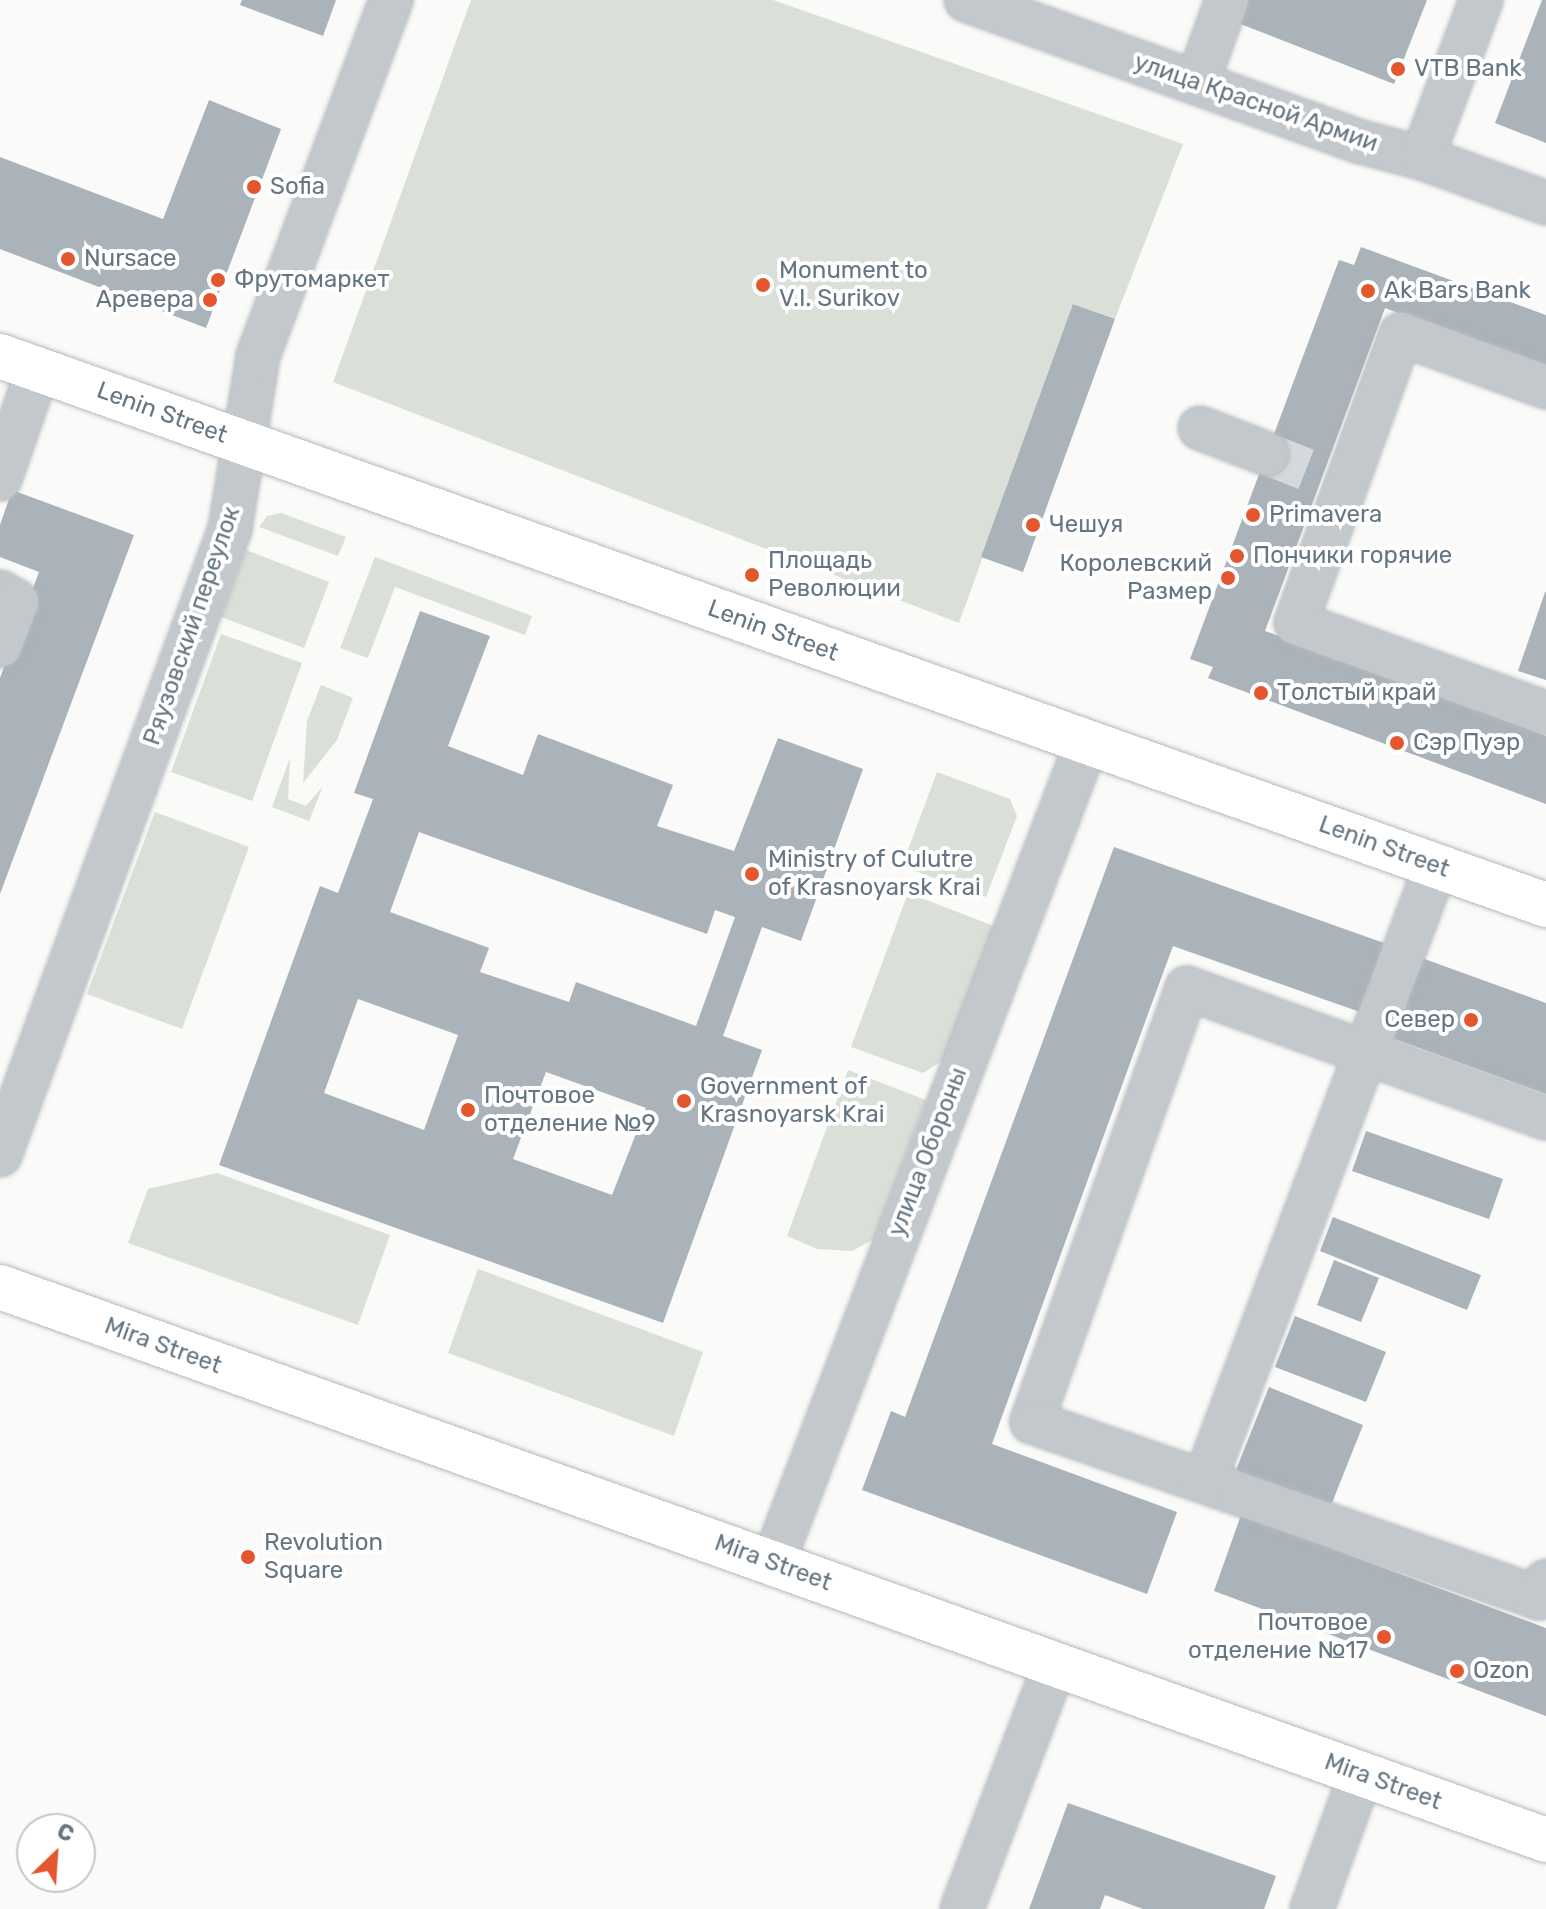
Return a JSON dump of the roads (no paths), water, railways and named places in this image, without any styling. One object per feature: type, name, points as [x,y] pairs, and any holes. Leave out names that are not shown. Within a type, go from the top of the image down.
[{"type":"main road","name":"Lenin Street","points":[[19,362],[1546,905]]},
{"type":"main road","name":"Mira Street","points":[[0,1287],[1546,1840]]},
{"type":"street","name":"Ряузовский переулок","points":[[0,1155],[230,529],[247,444],[258,356],[391,0]]},
{"type":"street","name":"улица Красной Армии","points":[[966,0],[1361,142],[1422,158],[1546,203]]},
{"type":"street","points":[[1197,83],[1227,0]]},
{"type":"street","points":[[1422,158],[1481,0]]},
{"type":"street","points":[[1546,387],[1401,334],[1334,480],[1296,623],[1546,713]]},
{"type":"street","points":[[0,479],[19,362]]},
{"type":"street","points":[[1200,428],[1267,454]]},
{"type":"street","points":[[0,592],[17,602],[0,646]]},
{"type":"street","name":"улица Обороны","points":[[773,1563],[1087,742]]},
{"type":"street","points":[[1205,1480],[1436,866]]},
{"type":"street","points":[[1546,1118],[1187,988],[1032,1422],[1539,1598],[1546,1581]]},
{"type":"street","points":[[962,1909],[1055,1664]]},
{"type":"street","points":[[1312,1909],[1361,1774]]},
{"type":"tunnel","points":[[1267,454],[1323,476]]},
{"type":"place","name":"VTB Bank","points":[[1398,69]]},
{"type":"place","name":"Sofia","points":[[254,187]]},
{"type":"place","name":"Nursace","points":[[68,259]]},
{"type":"place","name":"Фрутомаркет","points":[[218,280]]},
{"type":"place","name":"Monument to V.I. Surikov","points":[[763,285]]},
{"type":"place","name":"Ak Bars Bank","points":[[1368,291]]},
{"type":"place","name":"Аревера","points":[[210,300]]},
{"type":"place","name":"Primavera","points":[[1253,515]]},
{"type":"place","name":"Чешуя","points":[[1033,525]]},
{"type":"place","name":"Пончики горячие","points":[[1237,556]]},
{"type":"place","name":"Площадь Революции","points":[[752,575]]},
{"type":"place","name":"Королевский Размер","points":[[1228,578]]},
{"type":"place","name":"Толстый край","points":[[1261,693]]},
{"type":"place","name":"Сэр Пуэр","points":[[1397,743]]},
{"type":"place","name":"Ministry of Culutre of Krasnoyarsk Krai","points":[[752,874]]},
{"type":"place","name":"Север","points":[[1471,1020]]},
{"type":"place","name":"Government of Krasnoyarsk Krai","points":[[684,1101]]},
{"type":"place","name":"Почтовое отделение №9","points":[[468,1110]]},
{"type":"place","name":"Revolution Square","points":[[248,1557]]},
{"type":"place","name":"Почтовое отделение №17","points":[[1384,1637]]},
{"type":"place","name":"Ozon","points":[[1457,1671]]}]
